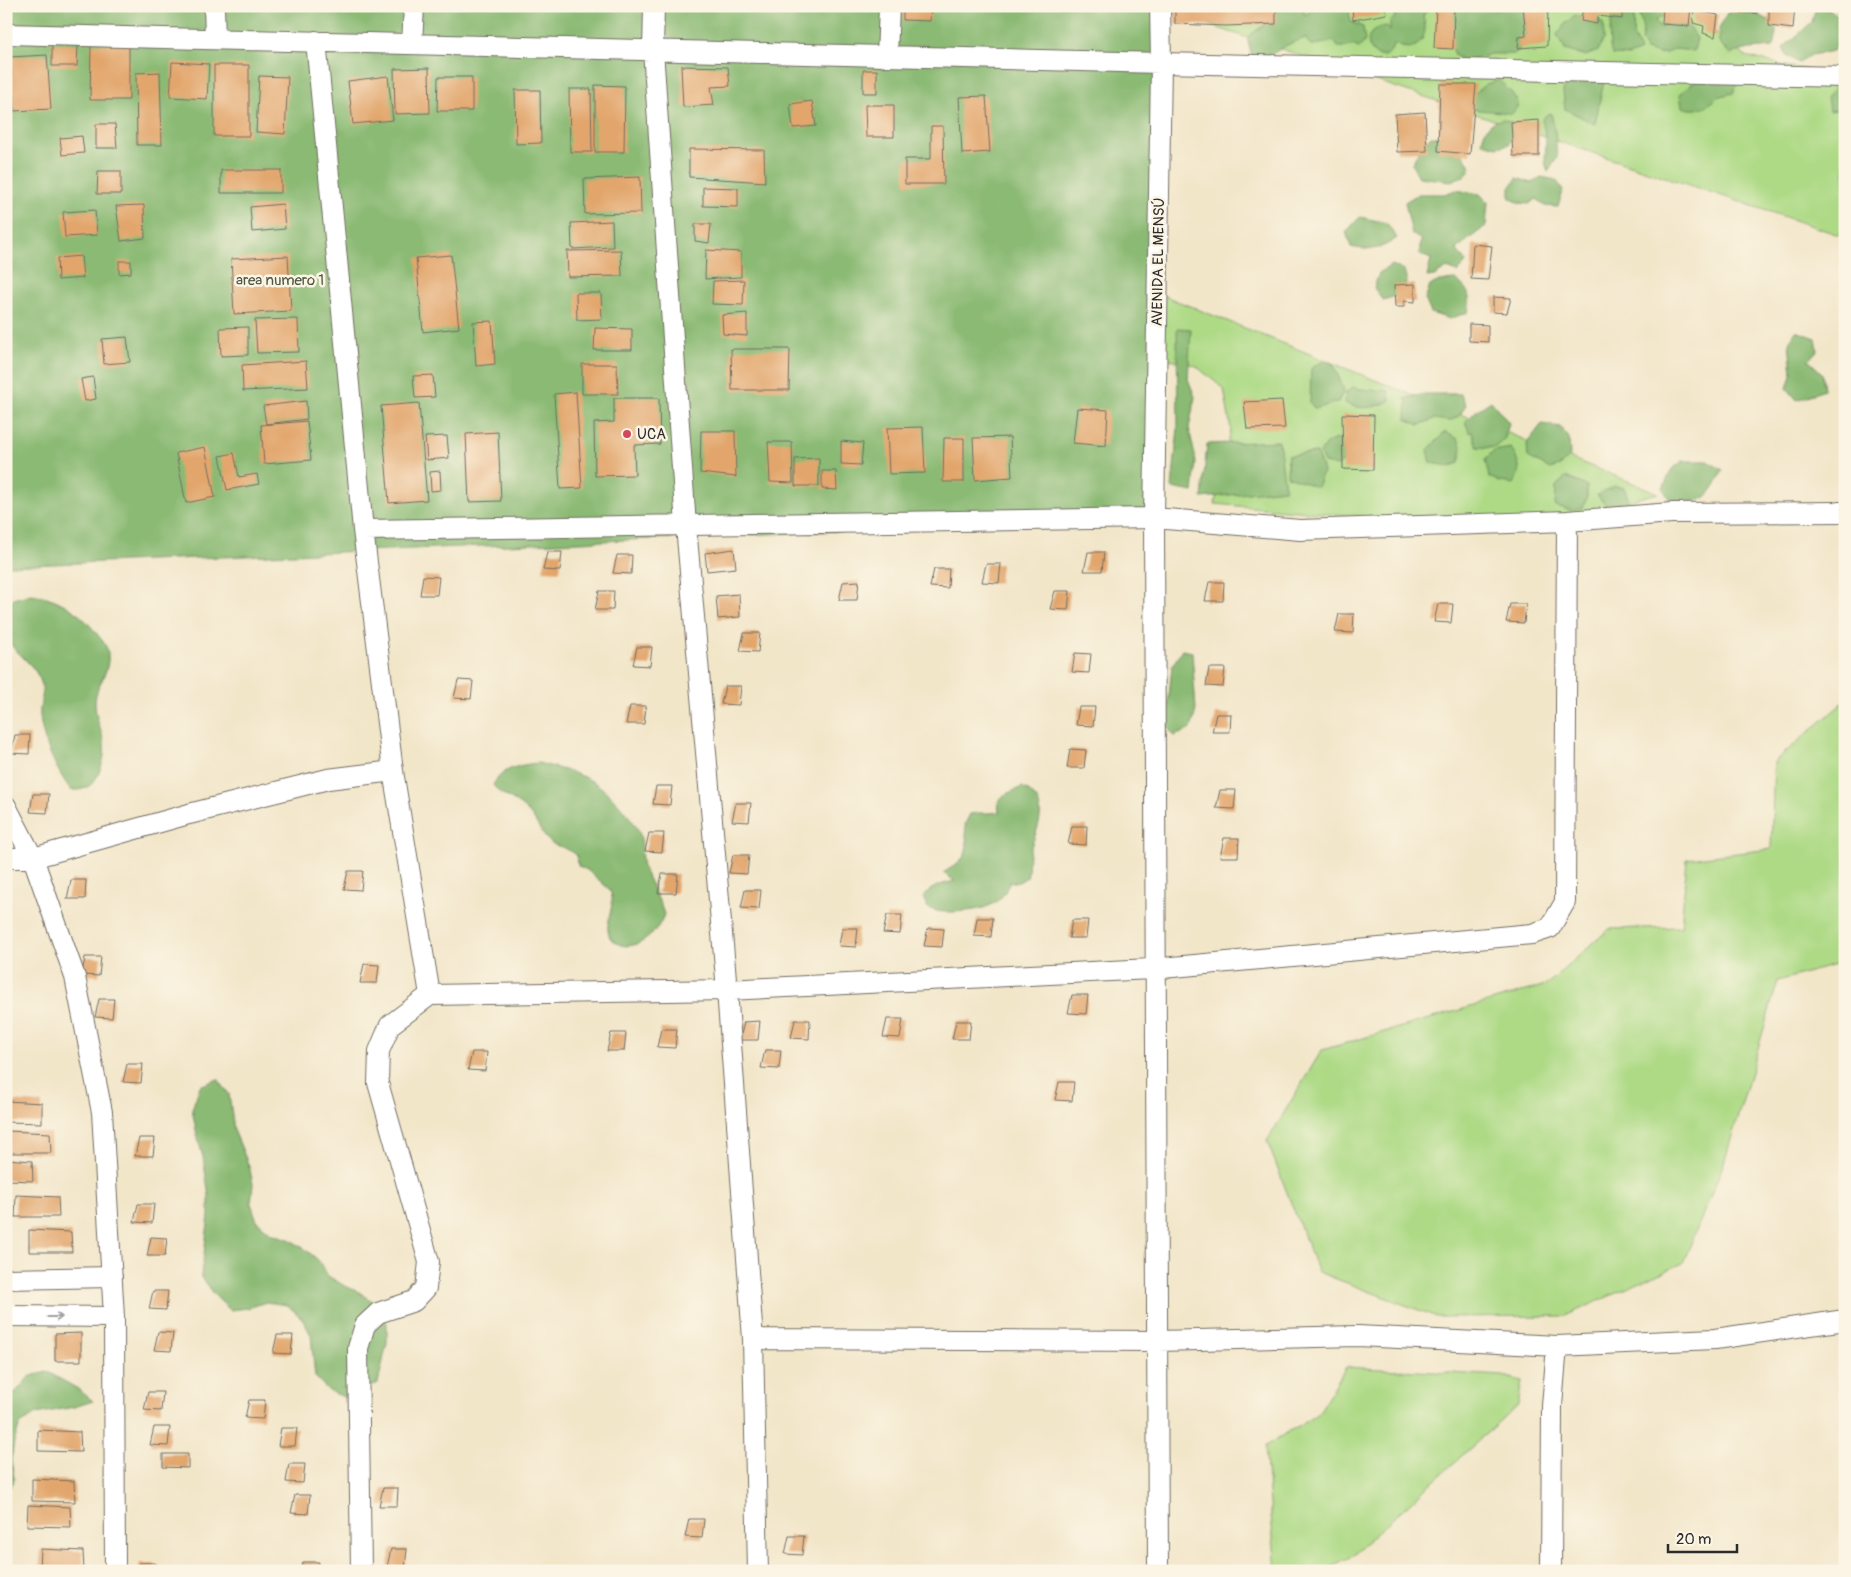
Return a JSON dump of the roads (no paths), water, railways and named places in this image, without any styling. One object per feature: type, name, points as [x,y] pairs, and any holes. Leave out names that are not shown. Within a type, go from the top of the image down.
[{"type":"street","points":[[214,6],[215,39]]},
{"type":"street","points":[[412,44],[414,6]]},
{"type":"street","points":[[654,6],[653,50],[686,526],[726,990],[753,1339],[758,1571]]},
{"type":"street","points":[[887,56],[889,6]]},
{"type":"street","name":"AVENIDA EL MENSÚ","points":[[1158,1571],[1154,518],[1161,63],[1160,6]]},
{"type":"street","points":[[6,34],[1161,63],[1845,77]]},
{"type":"street","points":[[316,41],[363,530],[393,771],[430,995]]},
{"type":"street","points":[[363,530],[1154,518],[1300,530],[1567,521],[1672,512],[1845,512]]},
{"type":"street","points":[[361,1571],[358,1348],[364,1325],[378,1313],[414,1301],[426,1288],[429,1262],[378,1083],[379,1051],[390,1025],[430,995],[726,990],[1156,969],[1532,934],[1550,928],[1565,902],[1567,521]]},
{"type":"street","points":[[6,858],[34,858],[189,814],[328,779],[393,771]]},
{"type":"street","points":[[6,806],[34,858],[75,977],[102,1112],[114,1317],[115,1571]]},
{"type":"street","points":[[6,1279],[112,1277]]},
{"type":"street","points":[[6,1316],[114,1317]]},
{"type":"street","points":[[753,1339],[1158,1342],[1358,1336],[1557,1346],[1715,1339],[1845,1320]]},
{"type":"street","points":[[1551,1571],[1552,1406],[1557,1346]]},
{"type":"place","name":"UCA","points":[[627,434]]},
{"type":"park label","name":"area numero 1","points":[[280,280]]}]
